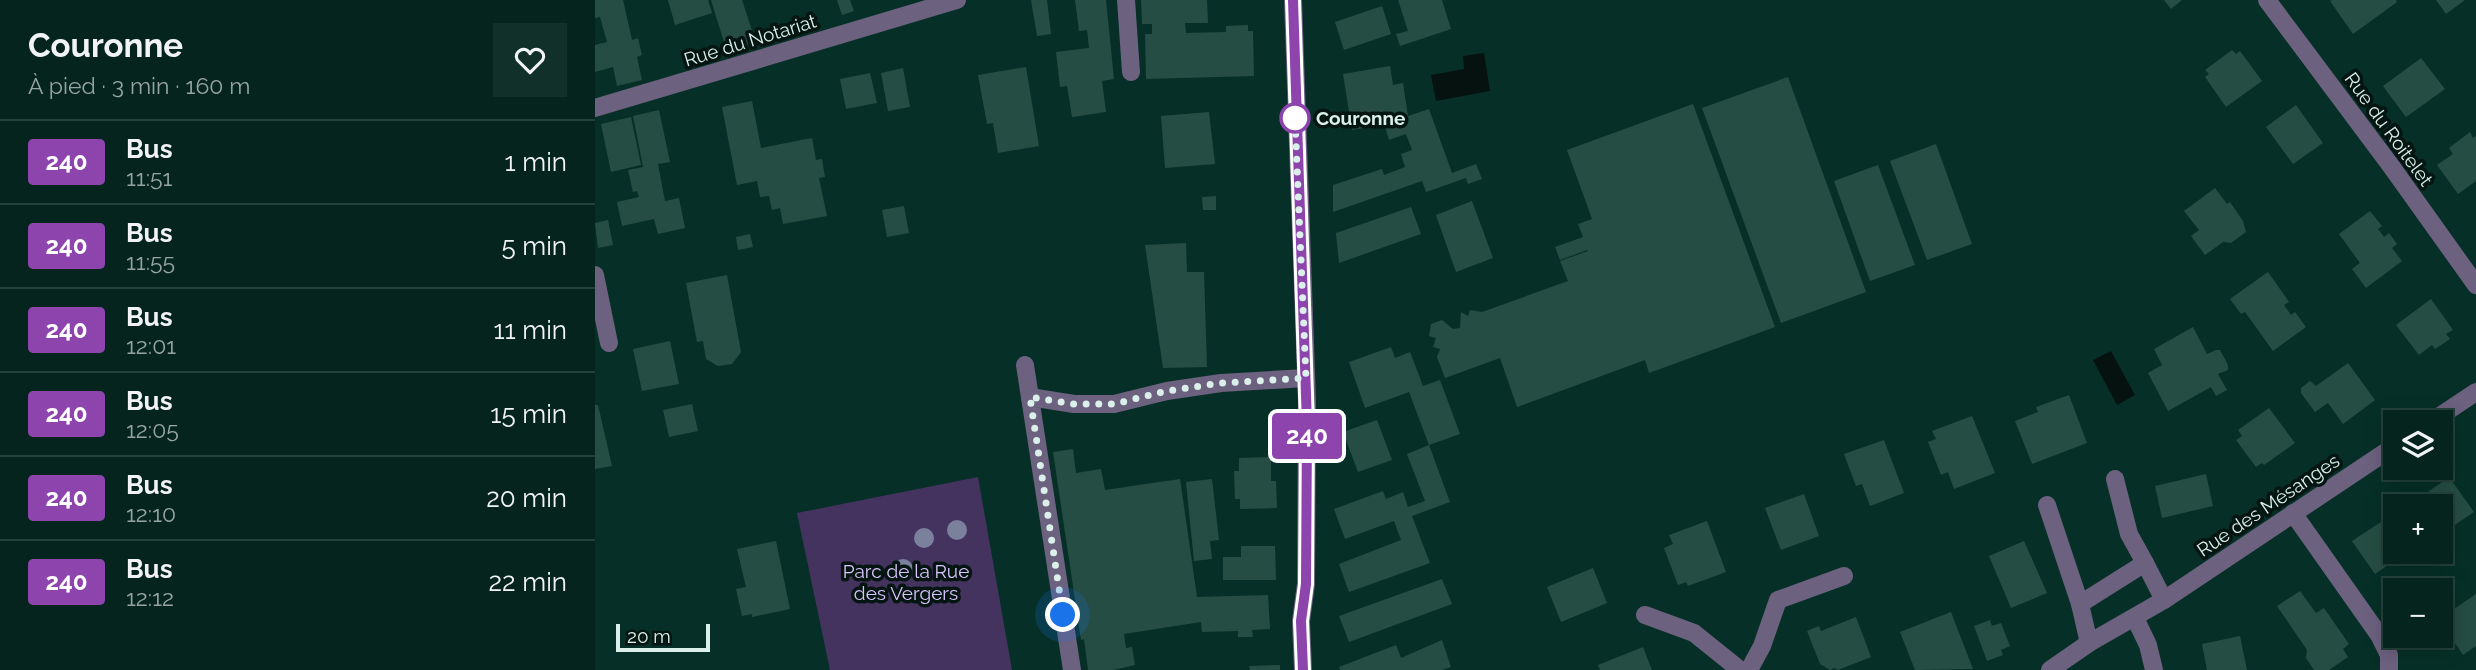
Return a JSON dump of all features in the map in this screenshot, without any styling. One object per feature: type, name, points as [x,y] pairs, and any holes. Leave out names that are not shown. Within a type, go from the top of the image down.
[{"type":"street","name":"Rue du Notariat","points":[[595,108],[957,0]]},
{"type":"street","points":[[1126,0],[1132,72]]},
{"type":"street","points":[[1293,0],[1306,378],[1306,570],[1301,621],[1303,670]]},
{"type":"street","name":"Rue du Roitelet","points":[[2268,0],[2476,285]]},
{"type":"street","points":[[595,275],[609,343]]},
{"type":"street","points":[[1025,365],[1072,670]]},
{"type":"street","points":[[1030,397],[1074,404],[1114,404],[1167,391],[1221,383],[1306,378]]},
{"type":"street","points":[[2449,410],[2476,392]]},
{"type":"street","name":"Rue des Mésanges","points":[[2050,670],[2089,643],[2164,600],[2383,454]]},
{"type":"street","points":[[2115,480],[2129,534],[2164,600]]},
{"type":"street","points":[[2047,505],[2080,604],[2089,643]]},
{"type":"street","points":[[2293,513],[2379,635],[2389,655],[2389,670]]},
{"type":"street","points":[[2080,604],[2145,563]]},
{"type":"street","points":[[1749,670],[1762,646],[1778,600],[1844,576]]},
{"type":"street","points":[[1645,615],[1694,633],[1740,670]]},
{"type":"street","points":[[2135,618],[2148,645],[2154,670]]},
{"type":"green space","name":"Parc de la Rue des Vergers","points":[[978,477],[1012,670],[830,670],[797,513]]},
{"type":"shaded area","points":[[1484,53],[1490,91],[1436,101],[1431,75],[1464,69],[1463,56]]},
{"type":"shaded area","points":[[2111,351],[2135,395],[2117,405],[2093,360]]},
{"type":"building","points":[[595,0],[623,0],[632,40],[638,38],[642,55],[637,57],[642,80],[617,86],[613,67],[595,72],[595,45],[607,42],[600,17],[595,18]]},
{"type":"building","points":[[668,0],[708,0],[712,13],[675,25]]},
{"type":"building","points":[[711,0],[742,0],[756,43],[727,52]]},
{"type":"building","points":[[837,0],[850,0],[854,11],[842,15]]},
{"type":"building","points":[[1031,0],[1047,0],[1051,34],[1037,36]]},
{"type":"building","points":[[1075,0],[1106,0],[1114,79],[1102,81],[1106,112],[1072,117],[1067,86],[1060,87],[1056,52],[1089,48],[1087,30],[1079,31]]},
{"type":"building","points":[[1141,0],[1207,0],[1208,23],[1185,23],[1186,33],[1226,32],[1226,26],[1248,25],[1248,31],[1253,31],[1254,76],[1146,79],[1145,34],[1152,34],[1152,24],[1142,24]]},
{"type":"building","points":[[1398,0],[1442,0],[1451,29],[1400,46],[1396,34],[1408,31]]},
{"type":"building","points":[[2164,0],[2182,0],[2171,9]]},
{"type":"building","points":[[2436,0],[2465,0],[2446,14]]},
{"type":"building","points":[[2330,1],[2397,2],[2353,34]]},
{"type":"building","points":[[1382,6],[1391,34],[1344,50],[1335,22]]},
{"type":"building","points":[[2232,50],[2236,54],[2240,51],[2262,81],[2226,107],[2205,77],[2209,74],[2205,70]]},
{"type":"building","points":[[2421,58],[2445,89],[2406,117],[2383,86]]},
{"type":"building","points":[[1390,66],[1393,85],[1403,83],[1408,116],[1429,109],[1452,173],[1476,164],[1482,179],[1468,184],[1466,178],[1426,192],[1422,181],[1333,212],[1333,185],[1382,169],[1384,175],[1405,167],[1401,154],[1412,150],[1406,134],[1389,140],[1385,127],[1400,122],[1352,130],[1343,74]]},
{"type":"building","points":[[1026,67],[1039,146],[998,153],[993,123],[987,124],[978,75]]},
{"type":"building","points":[[903,68],[910,107],[888,111],[881,73]]},
{"type":"building","points":[[870,73],[877,103],[846,109],[840,79]]},
{"type":"building","points":[[1788,77],[1866,292],[1781,323],[1702,108]]},
{"type":"building","points":[[752,101],[761,148],[812,138],[816,160],[822,159],[825,177],[819,178],[827,216],[783,224],[780,208],[772,210],[769,196],[760,197],[757,181],[737,185],[722,107]]},
{"type":"building","points":[[1693,104],[1775,327],[1649,373],[1645,360],[1517,407],[1500,358],[1445,378],[1437,357],[1440,349],[1433,347],[1436,338],[1429,336],[1431,324],[1442,320],[1453,329],[1460,328],[1461,312],[1468,316],[1470,310],[1482,312],[1568,281],[1560,261],[1588,251],[1560,260],[1555,247],[1583,237],[1578,224],[1592,219],[1567,150]]},
{"type":"building","points":[[2296,105],[2323,143],[2293,164],[2266,127]]},
{"type":"building","points":[[659,110],[670,162],[658,164],[665,201],[679,198],[685,228],[658,234],[654,219],[622,226],[617,202],[639,197],[637,191],[633,192],[628,170],[643,167],[633,116]]},
{"type":"building","points":[[1209,112],[1215,164],[1165,168],[1161,116]]},
{"type":"building","points":[[631,117],[641,165],[611,172],[601,124]]},
{"type":"building","points":[[2470,132],[2473,138],[2476,136],[2476,181],[2458,194],[2437,165],[2453,154],[2449,148]]},
{"type":"building","points":[[1936,144],[1972,244],[1927,260],[1890,161]]},
{"type":"building","points":[[1878,165],[1915,265],[1870,281],[1834,181]]},
{"type":"building","points":[[2215,188],[2227,204],[2230,202],[2243,221],[2246,232],[2231,243],[2223,242],[2205,255],[2191,236],[2199,230],[2184,211]]},
{"type":"building","points":[[1216,196],[1216,210],[1203,210],[1202,197]]},
{"type":"building","points":[[1472,201],[1493,258],[1456,272],[1436,215]]},
{"type":"building","points":[[904,206],[909,233],[887,237],[882,210]]},
{"type":"building","points":[[1411,207],[1421,234],[1339,263],[1336,233]]},
{"type":"building","points":[[2370,211],[2382,226],[2378,229],[2384,237],[2389,233],[2397,244],[2392,248],[2402,261],[2366,288],[2352,269],[2360,263],[2339,234]]},
{"type":"building","points":[[608,220],[613,245],[598,248],[595,223]]},
{"type":"building","points":[[750,234],[753,247],[738,250],[736,237]]},
{"type":"building","points":[[1186,243],[1187,272],[1204,272],[1207,367],[1163,368],[1145,245]]},
{"type":"building","points":[[2268,272],[2289,302],[2284,305],[2291,315],[2295,312],[2306,327],[2273,351],[2245,312],[2241,314],[2230,299]]},
{"type":"building","points":[[727,275],[741,352],[732,364],[718,366],[706,359],[703,341],[697,342],[686,283]]},
{"type":"building","points":[[2431,299],[2453,330],[2446,334],[2450,339],[2435,349],[2432,345],[2419,355],[2396,325]]},
{"type":"building","points":[[2193,327],[2207,354],[2220,350],[2228,370],[2218,374],[2227,390],[2216,396],[2211,387],[2168,411],[2148,373],[2162,365],[2154,349]]},
{"type":"building","points":[[670,341],[679,384],[642,391],[633,349]]},
{"type":"building","points":[[1391,347],[1395,358],[1410,352],[1423,386],[1440,380],[1460,434],[1429,445],[1409,392],[1365,408],[1349,362]]},
{"type":"building","points":[[2348,363],[2375,400],[2343,424],[2328,403],[2315,412],[2301,393],[2301,388],[2310,381],[2316,386]]},
{"type":"building","points":[[2069,395],[2087,443],[2032,464],[2015,421],[2038,412],[2036,407]]},
{"type":"building","points":[[692,404],[698,431],[669,437],[663,410]]},
{"type":"building","points":[[595,405],[598,405],[612,466],[595,469]]},
{"type":"building","points":[[2269,408],[2295,443],[2264,465],[2262,463],[2256,467],[2236,440],[2242,436],[2238,430]]},
{"type":"building","points":[[1972,416],[1995,473],[1954,489],[1948,472],[1941,475],[1928,442],[1936,439],[1932,431]]},
{"type":"building","points":[[1377,420],[1392,460],[1358,472],[1343,432]]},
{"type":"building","points":[[1884,440],[1904,493],[1870,506],[1862,484],[1856,486],[1844,454]]},
{"type":"building","points":[[1429,445],[1450,502],[1412,516],[1430,563],[1349,592],[1339,564],[1401,540],[1394,521],[1345,539],[1334,509],[1383,491],[1386,499],[1403,492],[1408,507],[1425,501],[1407,454]]},
{"type":"building","points":[[1073,449],[1076,473],[1101,469],[1105,490],[1180,479],[1197,597],[1268,595],[1270,629],[1252,630],[1253,637],[1238,637],[1238,631],[1202,632],[1201,622],[1124,634],[1126,648],[1132,647],[1135,665],[1113,670],[1088,670],[1084,639],[1081,640],[1053,452]]},
{"type":"building","points":[[1271,457],[1271,481],[1276,481],[1277,508],[1240,509],[1240,499],[1235,499],[1234,471],[1239,471],[1239,458]]},
{"type":"building","points":[[2206,474],[2213,506],[2162,518],[2155,486]]},
{"type":"building","points":[[1212,479],[1219,540],[1210,541],[1212,559],[1194,561],[1186,482]]},
{"type":"building","points":[[2445,480],[2451,480],[2474,512],[2453,526],[2453,494],[2425,494]]},
{"type":"building","points":[[1804,494],[1819,536],[1781,550],[1765,508]]},
{"type":"building","points":[[1707,521],[1726,572],[1688,586],[1686,582],[1678,585],[1664,548],[1673,544],[1669,535]]},
{"type":"building","points":[[2383,521],[2383,564],[2390,564],[2375,574],[2352,541]]},
{"type":"building","points":[[776,541],[790,609],[752,617],[752,614],[742,616],[736,589],[746,587],[737,549]]},
{"type":"building","points":[[2024,541],[2047,593],[2011,608],[1989,556]]},
{"type":"building","points":[[1241,546],[1275,546],[1276,580],[1223,580],[1223,557],[1241,557]]},
{"type":"building","points":[[1593,568],[1607,603],[1561,622],[1547,587]]},
{"type":"building","points":[[1442,579],[1452,604],[1349,642],[1339,616]]},
{"type":"building","points":[[2300,591],[2316,613],[2324,608],[2349,644],[2343,649],[2348,657],[2329,670],[2314,670],[2306,658],[2307,650],[2277,606]]},
{"type":"building","points":[[2476,594],[2476,646],[2463,655],[2453,640],[2453,610]]},
{"type":"building","points":[[1951,612],[1973,669],[1915,670],[1900,632]]},
{"type":"building","points":[[1856,617],[1871,657],[1838,670],[1830,670],[1820,664],[1807,631],[1819,626],[1821,631]]},
{"type":"building","points":[[1990,620],[1992,626],[2001,623],[2010,646],[2001,650],[2003,655],[1987,661],[1974,626]]},
{"type":"building","points":[[2240,636],[2247,670],[2207,670],[2202,644]]},
{"type":"building","points":[[1442,640],[1451,667],[1442,670],[1340,670],[1339,667],[1396,645],[1401,658]]},
{"type":"building","points":[[1643,647],[1652,670],[1600,670],[1598,665]]},
{"type":"building","points":[[1280,665],[1280,670],[1250,670],[1249,666]]},
{"type":"bus line","name":"240","points":[[1293,0],[1307,425],[1306,584],[1301,621],[1303,670]]},
{"type":"place","name":"Couronne","points":[[1295,118]]},
{"type":"route","points":[[1063,615],[1030,397],[1074,404],[1114,404],[1167,391],[1221,383],[1306,378],[1295,118]]}]
